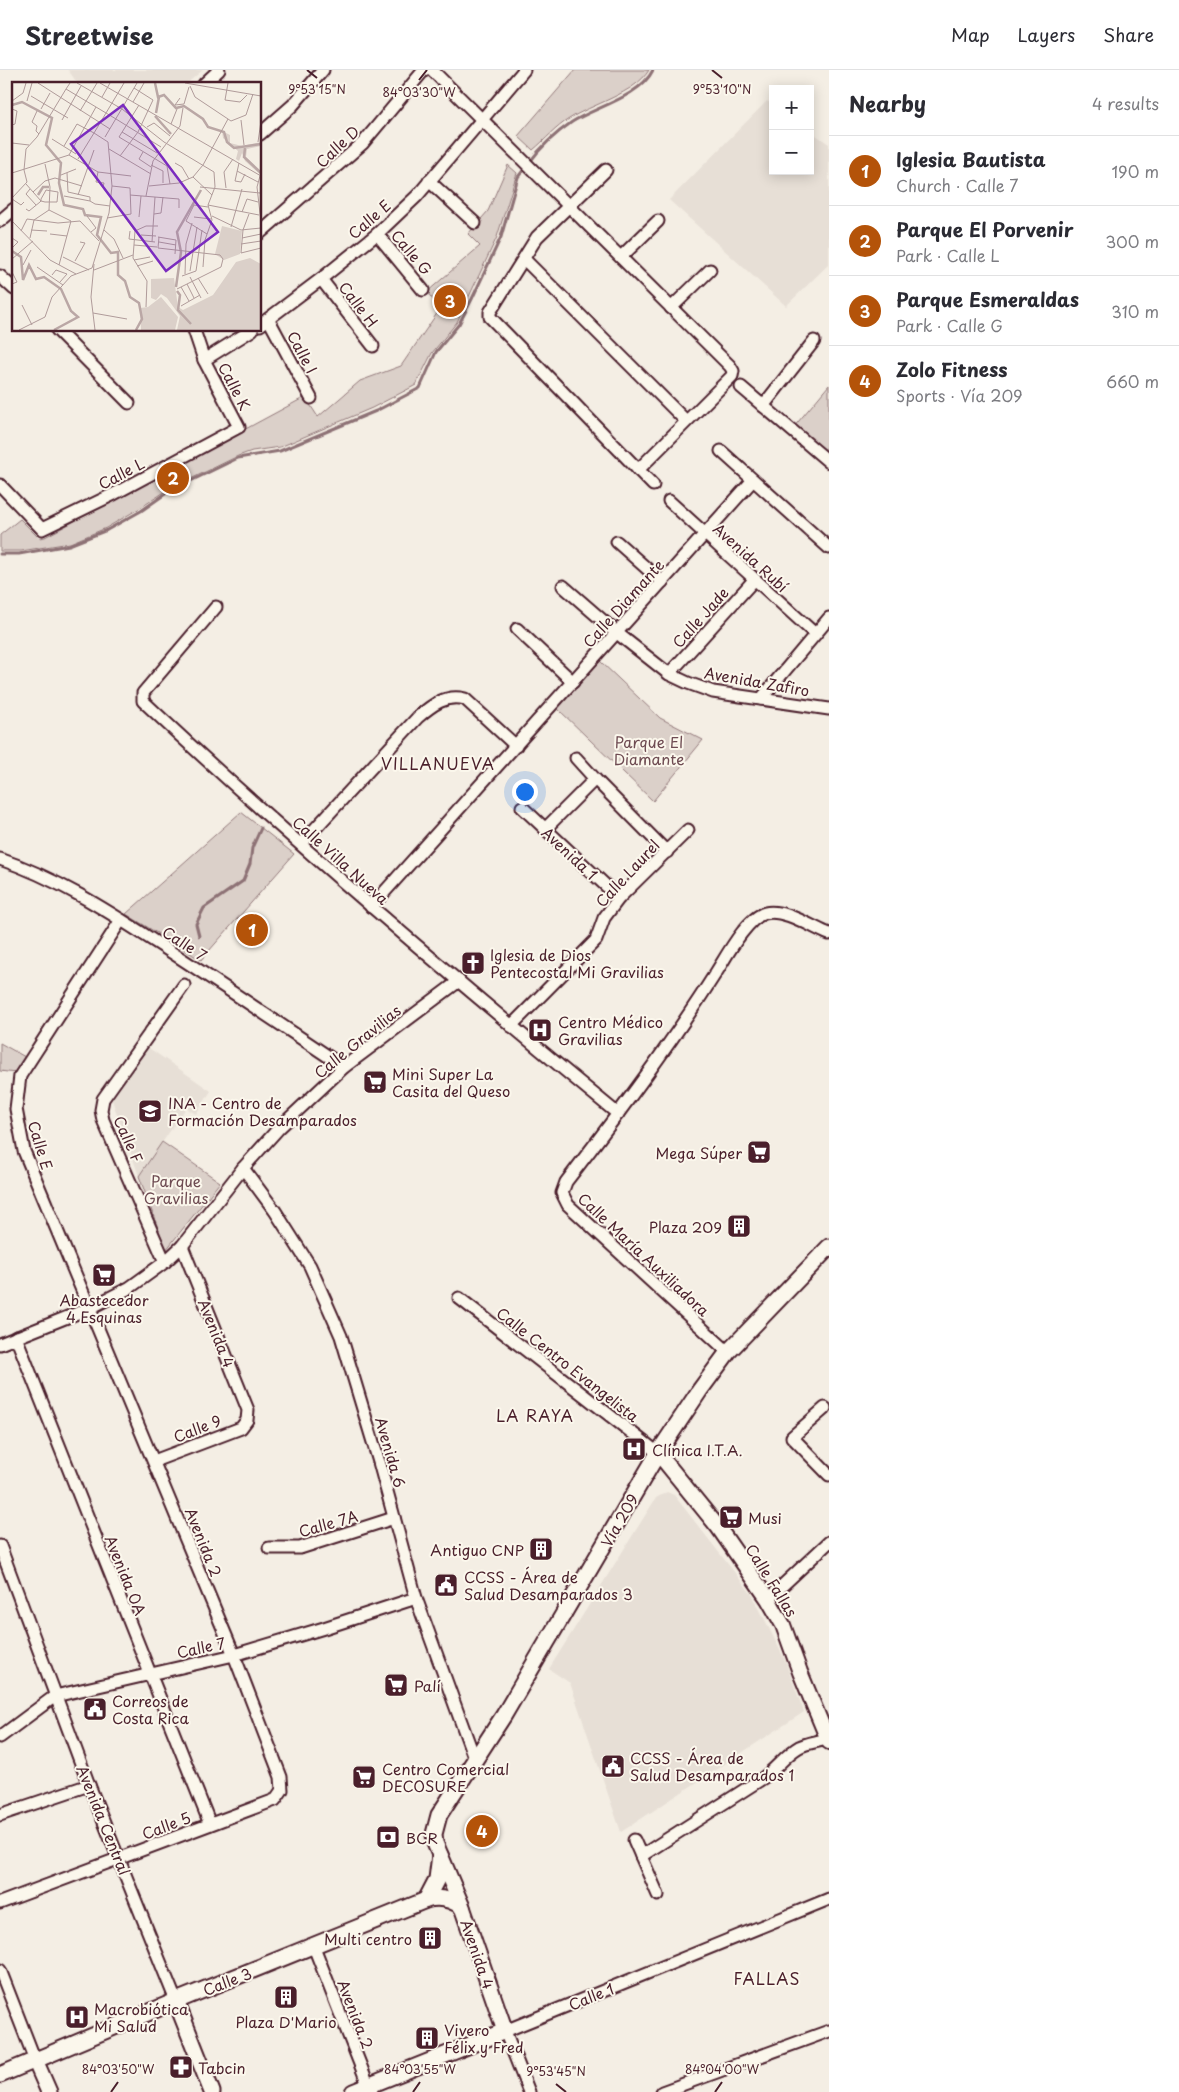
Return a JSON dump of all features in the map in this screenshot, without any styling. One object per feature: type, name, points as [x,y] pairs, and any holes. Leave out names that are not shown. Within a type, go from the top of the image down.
[{"type":"main road","name":"Vía 209","points":[[439,1815],[475,1760],[658,1453],[728,1352],[829,1247]]},
{"type":"main road","name":"Avenida 4","points":[[439,1815],[434,1834],[462,1907],[505,2031]]},
{"type":"main road","points":[[426,1900],[437,1879],[440,1853]]},
{"type":"main road","points":[[426,1900],[441,1898],[456,1902],[462,1907]]},
{"type":"main road","name":"Calle 3","points":[[0,2075],[176,2001],[426,1900]]},
{"type":"main road","name":"Avenida Central","points":[[176,2001],[212,2092]]},
{"type":"main road","name":"Calle 1","points":[[353,2092],[369,2089],[505,2031]]},
{"type":"main road","points":[[35,2060],[49,2092]]},
{"type":"street","points":[[206,82],[219,70]]},
{"type":"street","points":[[261,133],[293,105],[323,70]]},
{"type":"street","name":"Calle D","points":[[261,232],[363,143],[424,70]]},
{"type":"street","points":[[432,70],[730,366],[733,372],[732,376],[638,470]]},
{"type":"street","name":"Calle E","points":[[264,322],[377,234],[417,196],[524,70]]},
{"type":"street","points":[[606,170],[537,237],[490,312],[490,316],[653,485]]},
{"type":"street","points":[[429,181],[475,223]]},
{"type":"street","points":[[0,221],[12,212]]},
{"type":"street","points":[[621,257],[658,220]]},
{"type":"street","name":"Calle G","points":[[377,234],[423,290]]},
{"type":"street","points":[[524,258],[686,421]]},
{"type":"street","points":[[671,308],[710,270]]},
{"type":"street","points":[[0,276],[12,287]]},
{"type":"street","name":"Calle H","points":[[321,279],[373,346]]},
{"type":"street","name":"Calle I","points":[[264,322],[311,398]]},
{"type":"street","points":[[58,331],[129,403]]},
{"type":"street","name":"Calle K","points":[[194,331],[204,360],[239,427]]},
{"type":"street","points":[[204,360],[250,331]]},
{"type":"street","points":[[763,406],[814,341]]},
{"type":"street","points":[[741,387],[829,462]]},
{"type":"street","name":"Calle L","points":[[0,485],[42,530],[239,427]]},
{"type":"street","points":[[721,450],[829,548]]},
{"type":"street","name":"Calle Diamante","points":[[371,907],[754,480]]},
{"type":"street","name":"Avenida Rubí","points":[[669,502],[814,633]]},
{"type":"street","points":[[618,542],[662,582]]},
{"type":"street","name":"Calle Jade","points":[[669,674],[754,580]]},
{"type":"street","name":"Avenida Zafiro","points":[[563,586],[617,633],[669,674],[688,684],[713,692],[829,709]]},
{"type":"street","name":"Calle Villa Nueva","points":[[216,607],[143,693],[143,701],[222,775],[371,907],[618,1114]]},
{"type":"street","points":[[761,699],[814,633],[829,618]]},
{"type":"street","points":[[517,629],[573,682]]},
{"type":"street","points":[[301,844],[418,717],[440,701],[448,698],[465,699],[516,746]]},
{"type":"street","points":[[576,758],[667,852]]},
{"type":"street","points":[[545,829],[595,779]]},
{"type":"street","name":"Avenida 1","points":[[522,807],[619,898]]},
{"type":"street","name":"Calle Laurel","points":[[511,1026],[596,940],[604,918],[619,898],[688,830]]},
{"type":"street","name":"Calle 7","points":[[0,859],[27,868],[75,892],[192,965],[344,1067]]},
{"type":"street","name":"Calle María Auxiliadora","points":[[728,1352],[568,1205],[562,1193],[566,1182],[683,1026],[750,923],[764,913],[779,912],[829,934]]},
{"type":"street","name":"Calle E","points":[[90,1308],[24,1151],[16,1109],[20,1076],[121,920]]},
{"type":"street","name":"Calle Gravilias","points":[[0,1344],[90,1308],[129,1288],[165,1262],[182,1246],[243,1168],[279,1128],[344,1067],[459,981]]},
{"type":"street","name":"Calle F","points":[[165,1262],[103,1120],[101,1110],[104,1099],[184,985]]},
{"type":"street","name":"Avenida 6","points":[[243,1168],[275,1210],[310,1266],[341,1336],[416,1598],[475,1760]]},
{"type":"street","name":"Avenida 4","points":[[182,1246],[248,1410],[247,1420]]},
{"type":"street","name":"Calle Centro Evangelista","points":[[459,1298],[658,1453]]},
{"type":"street","name":"Avenida 2","points":[[90,1308],[234,1655],[281,1777],[282,1790]]},
{"type":"street","name":"Avenida 0A","points":[[16,1337],[210,1824]]},
{"type":"street","points":[[825,1408],[792,1437],[829,1475]]},
{"type":"street","name":"Calle 9","points":[[154,1460],[241,1428],[247,1420]]},
{"type":"street","name":"Calle Fallas","points":[[658,1453],[718,1527],[768,1598],[783,1625],[800,1672],[829,1740]]},
{"type":"street","name":"Calle 7A","points":[[269,1548],[300,1548],[394,1518]]},
{"type":"street","points":[[768,1598],[829,1542]]},
{"type":"street","name":"Avenida Central","points":[[0,1546],[89,1785],[176,2001]]},
{"type":"street","name":"Calle 7","points":[[0,1737],[55,1696],[234,1655],[416,1598]]},
{"type":"street","points":[[641,1856],[763,1778],[799,1747],[810,1742],[829,1740]]},
{"type":"street","points":[[0,1815],[89,1785]]},
{"type":"street","name":"Calle 5","points":[[0,1903],[275,1800],[282,1790]]},
{"type":"street","points":[[634,1840],[658,1895]]},
{"type":"street","name":"Calle 1","points":[[505,2031],[829,1899]]},
{"type":"street","name":"Avenida 2","points":[[314,1946],[369,2089]]},
{"type":"street","points":[[0,1970],[35,2060]]},
{"type":"street","name":"Avenida 4","points":[[505,2031],[529,2092]]},
{"type":"street","points":[[662,2092],[829,2031]]},
{"type":"shaded area","points":[[68,70],[203,70],[188,82],[77,82]]},
{"type":"shaded area","points":[[767,101],[769,102],[769,175],[814,175],[814,134],[829,144],[829,264],[786,306],[669,200]]},
{"type":"shaded area","name":"INA - Centro de Formación Desamparados","points":[[146,1046],[211,1091],[196,1114],[186,1108],[139,1176],[112,1100]]},
{"type":"shaded area","points":[[667,1492],[674,1495],[753,1596],[784,1658],[804,1712],[621,1832],[570,1683],[549,1669],[656,1498]]},
{"type":"green space","points":[[575,70],[649,70],[643,78],[624,92],[564,122],[533,150],[518,136]]},
{"type":"green space","points":[[508,165],[517,173],[497,237],[457,322],[432,353],[416,385],[372,408],[280,447],[252,451],[238,456],[166,491],[106,528],[70,543],[21,551],[0,551],[0,535],[20,519],[39,538],[45,537],[305,397],[318,417],[360,381],[401,366],[440,309],[427,292],[480,246],[468,234],[488,211]]},
{"type":"green space","points":[[829,385],[829,445],[822,453],[793,428]]},
{"type":"green space","name":"Parque El Diamante","points":[[600,661],[660,718],[703,740],[653,801],[557,708]]},
{"type":"green space","points":[[241,812],[294,854],[201,960],[126,914]]},
{"type":"green space","points":[[0,1043],[25,1057],[15,1073],[0,1071]]},
{"type":"green space","name":"Parque Gravilias","points":[[162,1142],[220,1182],[166,1250],[139,1176]]},
{"type":"waterway","points":[[529,163],[543,146],[566,126],[628,94],[647,79],[653,70]]},
{"type":"waterway","points":[[0,554],[19,554],[69,545],[107,530],[141,511],[168,492],[238,458],[280,451],[376,411],[420,388],[436,352],[459,324],[472,299],[501,237],[518,177],[525,168]]},
{"type":"waterway","points":[[199,936],[196,924],[204,908],[243,881],[250,864],[252,848],[261,828]]},
{"type":"place","name":"Parque Esmeraldas","points":[[450,301]]},
{"type":"place","name":"Parque El Porvenir","points":[[173,478]]},
{"type":"place","name":"Iglesia Bautista","points":[[252,930]]},
{"type":"place","name":"Iglesia de Dios Pentecostal Mi Gravilias","points":[[473,963]]},
{"type":"place","name":"Centro Médico Gravilias","points":[[540,1030]]},
{"type":"place","name":"Mini Super La Casita del Queso","points":[[375,1082]]},
{"type":"place","name":"INA - Centro de Formación Desamparados","points":[[150,1111]]},
{"type":"place","name":"Mega Súper","points":[[759,1152]]},
{"type":"place","name":"Plaza 209","points":[[739,1226]]},
{"type":"place","name":"Abastecedor 4 Esquinas","points":[[104,1275]]},
{"type":"place","name":"Clínica I.T.A.","points":[[634,1449]]},
{"type":"place","name":"Musi","points":[[731,1517]]},
{"type":"place","name":"Antiguo CNP","points":[[541,1549]]},
{"type":"place","name":"CCSS - Área de Salud Desamparados 3","points":[[446,1585]]},
{"type":"place","name":"Palí","points":[[396,1685]]},
{"type":"place","name":"Correos de Costa Rica","points":[[95,1709]]},
{"type":"place","name":"CCSS - Área de Salud Desamparados 1","points":[[613,1766]]},
{"type":"place","name":"Centro Comercial DECOSURE","points":[[364,1777]]},
{"type":"place","name":"Zolo Fitness","points":[[482,1831]]},
{"type":"place","name":"BCR","points":[[388,1837]]},
{"type":"place","name":"Multi centro","points":[[430,1938]]},
{"type":"place","name":"Plaza D'Mario","points":[[286,1997]]},
{"type":"place","name":"Macrobiótica Mi Salud","points":[[77,2017]]},
{"type":"place","name":"Vivero Félix y Fred","points":[[427,2038]]},
{"type":"place","name":"Tabcin","points":[[181,2067]]},
{"type":"district","name":"VILLANUEVA","points":[[438,763]]},
{"type":"district","name":"LA RAYA","points":[[535,1415]]},
{"type":"district","name":"FALLAS","points":[[767,1978]]}]
